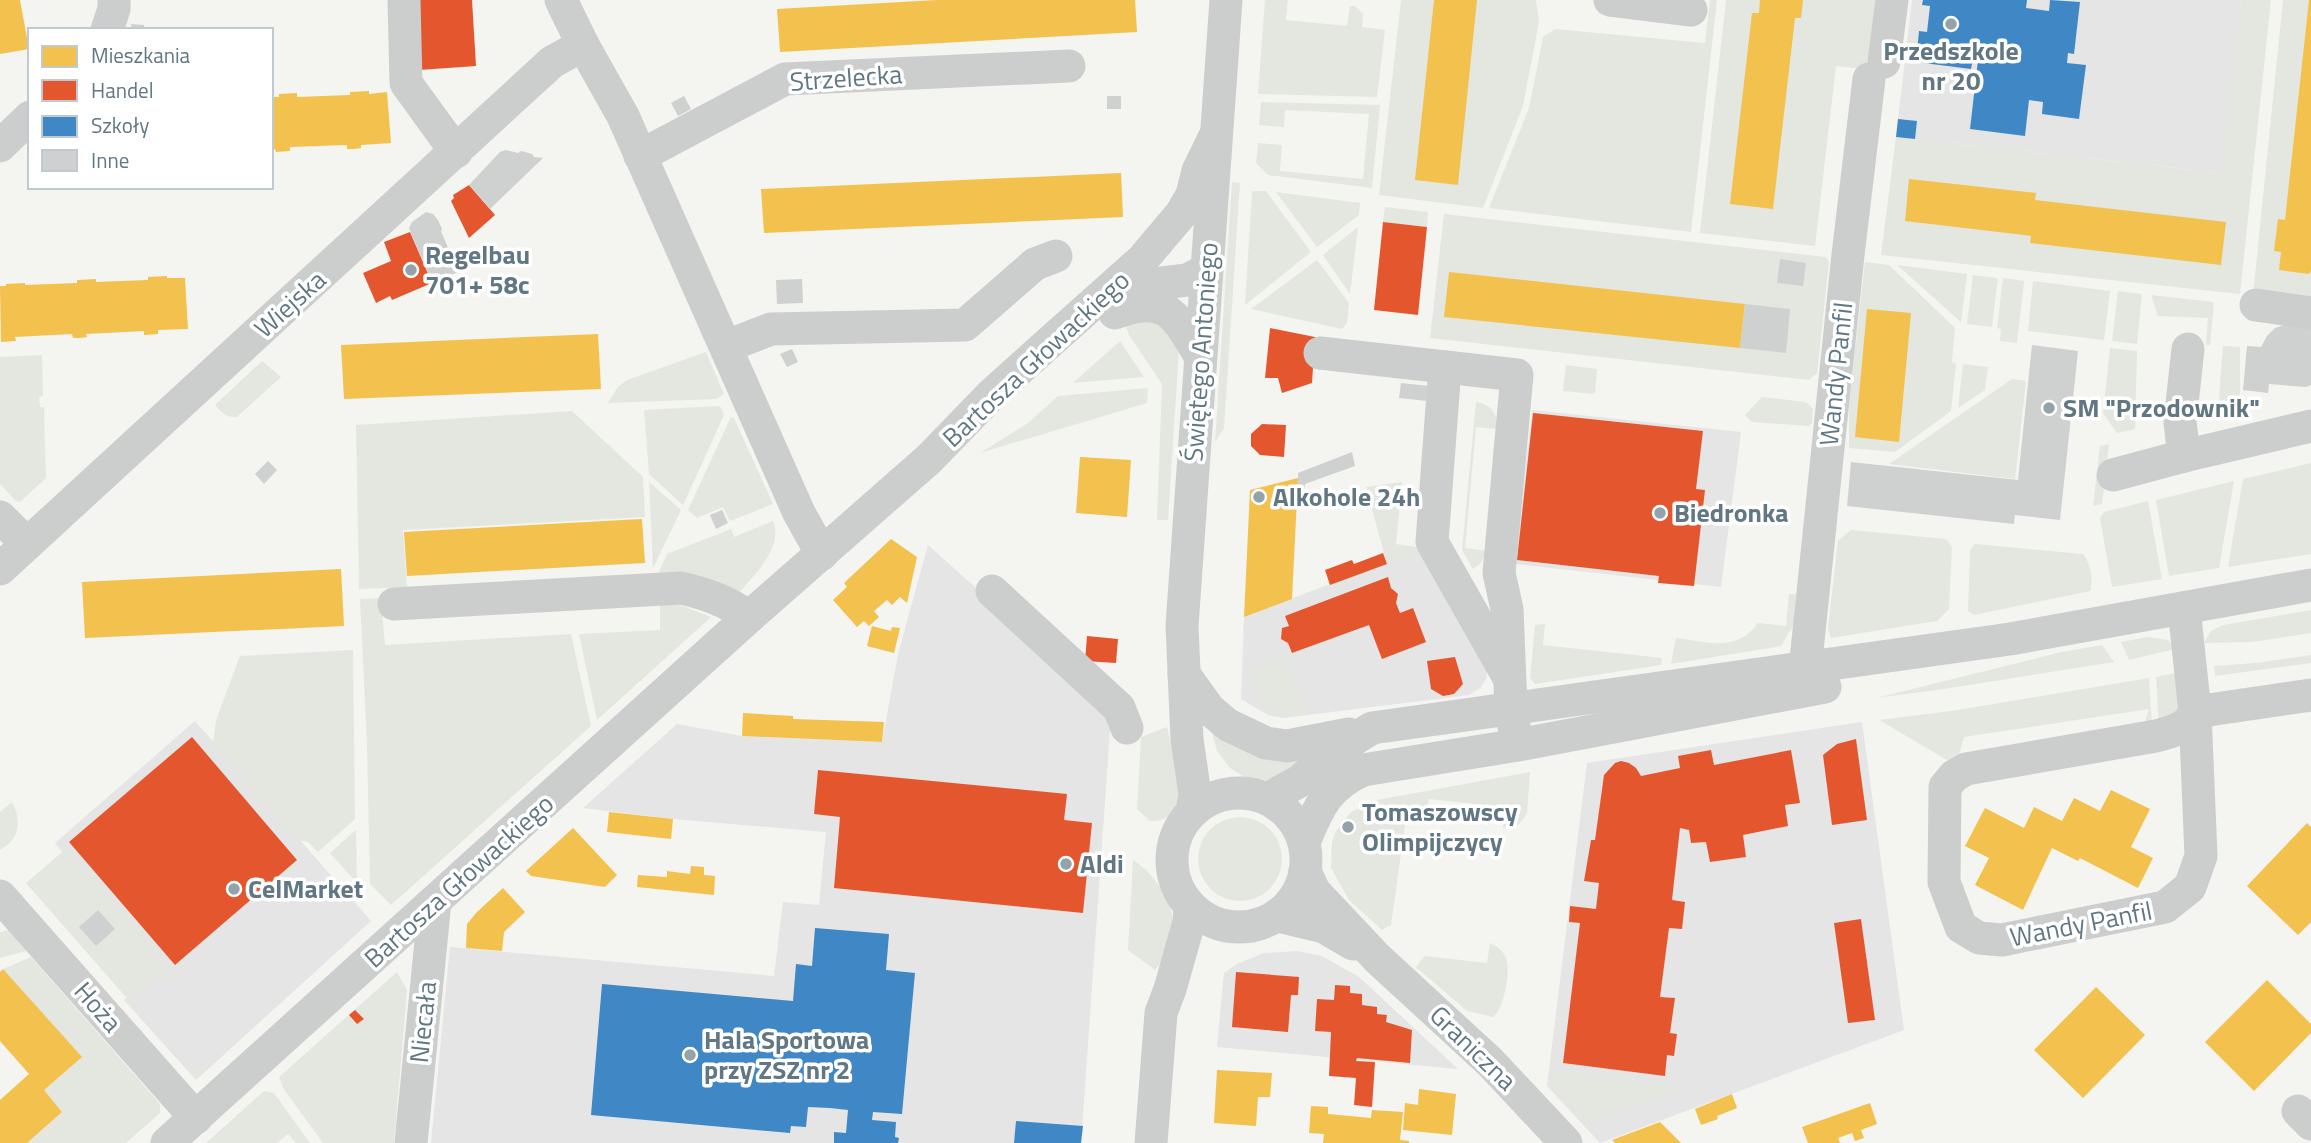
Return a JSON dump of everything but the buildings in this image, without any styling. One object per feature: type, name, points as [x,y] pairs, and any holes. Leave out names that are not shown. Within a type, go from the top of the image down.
[{"type":"street","points":[[108,28],[114,0]]},
{"type":"street","points":[[404,0],[406,83],[456,152]]},
{"type":"street","points":[[561,0],[623,116],[799,513],[822,554]]},
{"type":"street","name":"Świętego Antoniego","points":[[1192,811],[1195,795],[1187,739],[1182,626],[1226,0]]},
{"type":"street","points":[[1610,0],[1690,9]]},
{"type":"street","name":"Wandy Panfil","points":[[1803,680],[1876,71],[1892,0]]},
{"type":"street","name":"Wiejska","points":[[0,569],[552,62],[583,45]]},
{"type":"street","name":"Strzelecka","points":[[640,156],[785,79],[1069,66]]},
{"type":"street","points":[[0,145],[28,119]]},
{"type":"street","name":"Bartosza Głowackiego","points":[[167,1143],[749,617],[929,459],[993,393],[1143,260],[1181,214],[1192,195],[1198,171],[1216,134]]},
{"type":"street","name":"Bartosza Głowackiego","points":[[929,459],[1020,394],[1129,295],[1146,285],[1187,279],[1206,270],[1193,257],[1179,251],[1163,251],[1143,260]]},
{"type":"street","points":[[727,346],[771,330],[965,325],[1035,264],[1056,256]]},
{"type":"street","points":[[1106,316],[1135,305],[1154,305],[1174,314],[1200,356]]},
{"type":"street","points":[[2256,305],[2311,313]]},
{"type":"street","points":[[2184,456],[2180,422],[2188,349]]},
{"type":"street","points":[[1321,353],[1517,374],[1499,573],[1507,609],[1511,695]]},
{"type":"street","points":[[1445,367],[1432,542],[1534,742]]},
{"type":"street","points":[[2113,475],[2311,426]]},
{"type":"street","points":[[0,517],[27,544]]},
{"type":"street","points":[[1372,728],[1328,756],[1300,780],[1257,795],[1216,796],[1192,811],[1178,832],[1172,860],[1180,893],[1190,909],[1222,927],[1259,925],[1278,916],[1296,893],[1323,800],[1344,779],[1363,770],[1534,742],[1803,680],[2010,639],[2311,585]]},
{"type":"street","points":[[394,604],[681,588],[733,605],[749,617]]},
{"type":"street","points":[[992,591],[1119,708],[1128,728]]},
{"type":"street","points":[[2184,608],[2195,712],[2311,695]]},
{"type":"street","points":[[1185,688],[1228,725],[1266,743],[1287,746],[1511,695],[1545,704],[1803,680]]},
{"type":"street","name":"Świętego Antoniego","points":[[1185,688],[1209,760],[1225,778],[1257,795]]},
{"type":"street","points":[[1534,742],[1545,704]]},
{"type":"street","name":"Wandy Panfil","points":[[2195,712],[2201,856],[2190,887],[2165,907],[2002,940],[1979,938],[1962,927],[1944,882],[1945,787],[1954,776],[1966,769],[2156,736],[2181,729],[2191,721],[2195,712]]},
{"type":"street","points":[[1257,795],[1290,817],[1305,857]]},
{"type":"street","name":"Graniczna","points":[[1305,857],[1314,891],[1377,958],[1490,1062],[1566,1143]]},
{"type":"street","name":"Niecała","points":[[411,1143],[435,901]]},
{"type":"street","name":"Hoża","points":[[3,907],[196,1118]]},
{"type":"street","points":[[1151,1143],[1161,1013],[1189,922],[1190,909]]},
{"type":"street","name":"Graniczna","points":[[1278,916],[1324,927],[1377,958]]},
{"type":"street","points":[[1170,989],[1219,937],[1238,928]]},
{"type":"shaded area","points":[[1265,0],[1288,0],[1286,20],[1347,26],[1350,6],[1355,6],[1363,14],[1362,27],[1385,30],[1377,97],[1258,94]]},
{"type":"shaded area","points":[[1401,0],[1536,0],[1539,21],[1523,106],[1483,208],[1379,195]]},
{"type":"shaded area","points":[[1710,0],[1717,0],[1691,232],[1489,208],[1529,108],[1543,37],[1555,29],[1705,43]]},
{"type":"shaded area","points":[[1726,0],[1882,0],[1874,70],[1836,66],[1815,246],[1700,233]]},
{"type":"shaded area","points":[[1912,0],[2241,0],[2223,173],[1896,137]]},
{"type":"shaded area","points":[[2241,0],[2271,0],[2240,294],[1881,255],[1896,137],[2222,173]]},
{"type":"shaded area","points":[[2283,0],[2311,0],[2311,302],[2253,295]]},
{"type":"shaded area","points":[[1261,102],[1380,105],[1372,188],[1268,175],[1256,163],[1258,143],[1282,145],[1280,171],[1363,179],[1369,114],[1285,110],[1284,127],[1259,125]]},
{"type":"shaded area","points":[[1232,182],[1240,183],[1224,428],[1215,442]]},
{"type":"shaded area","points":[[1252,191],[1266,191],[1311,252],[1245,305]]},
{"type":"shaded area","points":[[1276,192],[1360,203],[1359,215],[1317,247]]},
{"type":"shaded area","points":[[1385,207],[1428,212],[1427,227],[1383,222]]},
{"type":"shaded area","points":[[1444,214],[1826,257],[1829,262],[1817,373],[1809,380],[1430,338]]},
{"type":"shaded area","points":[[1358,227],[1350,294],[1323,255]]},
{"type":"shaded area","points":[[1317,260],[1349,303],[1347,323],[1342,329],[1251,309]]},
{"type":"shaded area","points":[[1865,262],[1889,265],[1955,328],[1952,362],[1956,364],[1951,411],[1895,452],[1849,448],[1849,406]]},
{"type":"shaded area","points":[[1897,265],[1967,274],[1961,322]]},
{"type":"shaded area","points":[[1973,275],[1998,278],[1992,327],[1967,324]]},
{"type":"shaded area","points":[[2003,278],[2024,281],[2017,343],[2000,341],[2001,329],[1997,328]]},
{"type":"shaded area","points":[[2033,281],[2110,291],[2104,340],[2028,331]]},
{"type":"shaded area","points":[[2118,291],[2142,294],[2137,344],[2112,341]]},
{"type":"shaded area","points":[[2151,295],[2214,302],[2210,345],[2206,345],[2208,318],[2158,316]]},
{"type":"shaded area","points":[[1145,320],[1167,327],[1179,350],[1168,520],[1157,520],[1162,384],[1129,335],[1125,323]]},
{"type":"shaded area","points":[[1120,341],[1144,377],[1073,383]]},
{"type":"shaded area","points":[[2223,346],[2240,347],[2240,410],[2197,421],[2197,415],[2218,410]]},
{"type":"shaded area","points":[[2110,348],[2137,351],[2135,429],[2117,433],[2103,413]]},
{"type":"shaded area","points":[[706,352],[724,394],[716,399],[608,403],[618,387],[627,380]]},
{"type":"shaded area","points":[[42,355],[43,396],[39,397],[40,407],[44,407],[46,478],[20,502],[0,484],[0,357]]},
{"type":"shaded area","points":[[262,361],[281,377],[237,417],[230,417],[222,412],[215,405]]},
{"type":"shaded area","points":[[1963,364],[1988,367],[1985,390],[1958,408]]},
{"type":"shaded area","points":[[1566,365],[1597,369],[1595,394],[1563,391]]},
{"type":"shaded area","points":[[2012,379],[2026,381],[2015,479],[1889,464]]},
{"type":"shaded area","points":[[1148,388],[1147,403],[980,453],[1028,423],[1058,396]]},
{"type":"shaded area","points":[[1762,397],[1806,402],[1813,409],[1812,423],[1808,426],[1752,422],[1745,415]]},
{"type":"shaded area","points":[[1476,402],[1493,411],[1498,429],[1476,427],[1465,548],[1487,551],[1480,564],[1473,569],[1462,550]]},
{"type":"shaded area","points":[[720,406],[724,415],[683,505],[649,474],[644,410]]},
{"type":"shaded area","points":[[1532,410],[1741,432],[1721,587],[1515,564]]},
{"type":"shaded area","points":[[572,411],[643,477],[645,517],[403,530],[407,587],[359,589],[356,425]]},
{"type":"shaded area","points":[[731,417],[734,418],[773,504],[730,521],[723,507],[697,518],[688,510]]},
{"type":"shaded area","points":[[2109,444],[2102,504],[2093,506],[2100,446]]},
{"type":"shaded area","points":[[2311,463],[2311,554],[2228,567],[2243,479]]},
{"type":"shaded area","points":[[2234,481],[2219,568],[2169,576],[2156,500]]},
{"type":"shaded area","points":[[649,482],[681,510],[653,568]]},
{"type":"shaded area","points":[[1402,482],[1396,544],[1416,547],[1419,551],[1387,564],[1366,487]]},
{"type":"shaded area","points":[[2148,501],[2162,579],[2112,587],[2100,518],[2104,512]]},
{"type":"shaded area","points":[[773,521],[775,531],[771,551],[737,595],[657,576],[667,554],[731,529],[734,537]]},
{"type":"shaded area","points":[[1851,530],[1946,539],[1952,547],[1949,609],[1937,621],[1831,638],[1828,628],[1838,541]]},
{"type":"shaded area","points":[[1975,544],[2083,554],[2091,571],[2090,591],[1974,615],[1968,611],[1970,550]]},
{"type":"shaded area","points":[[928,545],[1066,669],[1111,716],[1081,1143],[431,1143],[450,947],[774,976],[783,902],[819,905],[826,832],[673,819],[583,808],[677,724],[742,736],[882,742],[898,654]]},
{"type":"shaded area","points":[[1424,548],[1487,672],[1480,688],[1469,695],[1283,718],[1268,715],[1241,699],[1244,617]]},
{"type":"shaded area","points":[[1789,594],[1796,594],[1793,626],[1781,646],[1671,664],[1676,638],[1710,643],[1731,642],[1740,639],[1758,623],[1786,626]]},
{"type":"shaded area","points":[[381,598],[385,645],[571,634],[591,726],[391,905],[370,884],[360,599]]},
{"type":"shaded area","points":[[660,602],[677,604],[711,617],[597,720],[579,634],[660,630]]},
{"type":"shaded area","points":[[2311,610],[2311,633],[2252,642],[2204,643],[2211,631],[2223,625]]},
{"type":"shaded area","points":[[1545,624],[1543,645],[1662,658],[1661,665],[1535,684],[1530,678],[1535,625]]},
{"type":"shaded area","points":[[2148,637],[2168,640],[2175,649],[2129,660],[2121,642]]},
{"type":"shaded area","points":[[2102,645],[2114,662],[1876,698],[2062,652]]},
{"type":"shaded area","points":[[353,650],[355,819],[318,852],[308,842],[298,840],[213,743],[216,720],[240,656]]},
{"type":"shaded area","points":[[2311,655],[2311,663],[2215,676],[2214,666]]},
{"type":"shaded area","points":[[1285,656],[1306,714],[1277,716],[1267,712],[1250,669]]},
{"type":"shaded area","points":[[2180,672],[2181,710],[2159,726],[2156,677]]},
{"type":"shaded area","points":[[2149,678],[2152,727],[2142,730],[2149,709],[1964,737],[1958,758],[1947,760],[1879,720],[1951,711]]},
{"type":"shaded area","points":[[195,721],[371,921],[196,1080],[124,1000],[160,966],[55,843]]},
{"type":"shaded area","points":[[1862,722],[1904,1030],[1600,1143],[1547,1086],[1587,763]]},
{"type":"shaded area","points":[[1167,727],[1177,769],[1178,799],[1174,811],[1165,818],[1150,821],[1137,809],[1141,737]]},
{"type":"shaded area","points":[[1212,732],[1236,746],[1256,753],[1304,759],[1270,780],[1248,779],[1230,768],[1217,751]]},
{"type":"shaded area","points":[[1530,772],[1527,814],[1518,825],[1503,828],[1505,807],[1429,799],[1426,820],[1406,818],[1391,925],[1382,930],[1349,900],[1331,868],[1332,842],[1336,831],[1351,812],[1377,800]]},
{"type":"shaded area","points":[[12,802],[17,816],[17,829],[12,841],[0,850],[0,812]]},
{"type":"shaded area","points":[[1240,817],[1256,820],[1270,829],[1279,843],[1282,859],[1279,875],[1270,889],[1256,898],[1240,901],[1224,898],[1210,889],[1201,875],[1198,859],[1201,843],[1210,829],[1224,820]]},
{"type":"shaded area","points":[[356,830],[357,883],[330,853]]},
{"type":"shaded area","points":[[67,848],[179,980],[156,976],[130,1000],[195,1073],[239,1034],[242,1037],[196,1077],[26,883]]},
{"type":"shaded area","points":[[1133,860],[1143,867],[1161,888],[1172,913],[1173,939],[1167,954],[1155,970],[1128,950]]},
{"type":"shaded area","points":[[9,930],[26,951],[0,958],[0,932]]},
{"type":"shaded area","points":[[1490,943],[1501,951],[1507,964],[1503,998],[1493,1017],[1467,1011],[1416,967],[1425,956],[1487,963]]},
{"type":"shaded area","points":[[1297,951],[1322,956],[1359,977],[1458,1069],[1217,1047],[1224,973],[1237,964],[1264,953]]},
{"type":"shaded area","points":[[31,957],[160,1104],[160,1113],[126,1143],[27,1143],[62,1112],[44,1090],[81,1057],[3,969]]},
{"type":"shaded area","points":[[397,972],[407,990],[394,1143],[323,1143],[283,1088],[279,1077]]},
{"type":"shaded area","points":[[1553,1070],[1686,1088],[1587,1125],[1551,1086]]},
{"type":"shaded area","points":[[264,1091],[274,1093],[310,1143],[296,1143],[288,1134],[277,1143],[206,1143]]},
{"type":"place","name":"Przedszkole nr 20","points":[[1951,24]]},
{"type":"place","name":"Regelbau 701+ 58c","points":[[411,270]]},
{"type":"place","name":"SM \"Przodownik\"","points":[[2049,408]]},
{"type":"place","name":"Alkohole 24h","points":[[1259,497]]},
{"type":"place","name":"Biedronka","points":[[1660,513]]},
{"type":"place","name":"Tomaszowscy Olimpijczycy","points":[[1348,827]]},
{"type":"place","name":"Aldi","points":[[1066,864]]},
{"type":"place","name":"CelMarket","points":[[234,889]]},
{"type":"place","name":"Hala Sportowa przy ZSZ nr 2","points":[[690,1055]]}]
